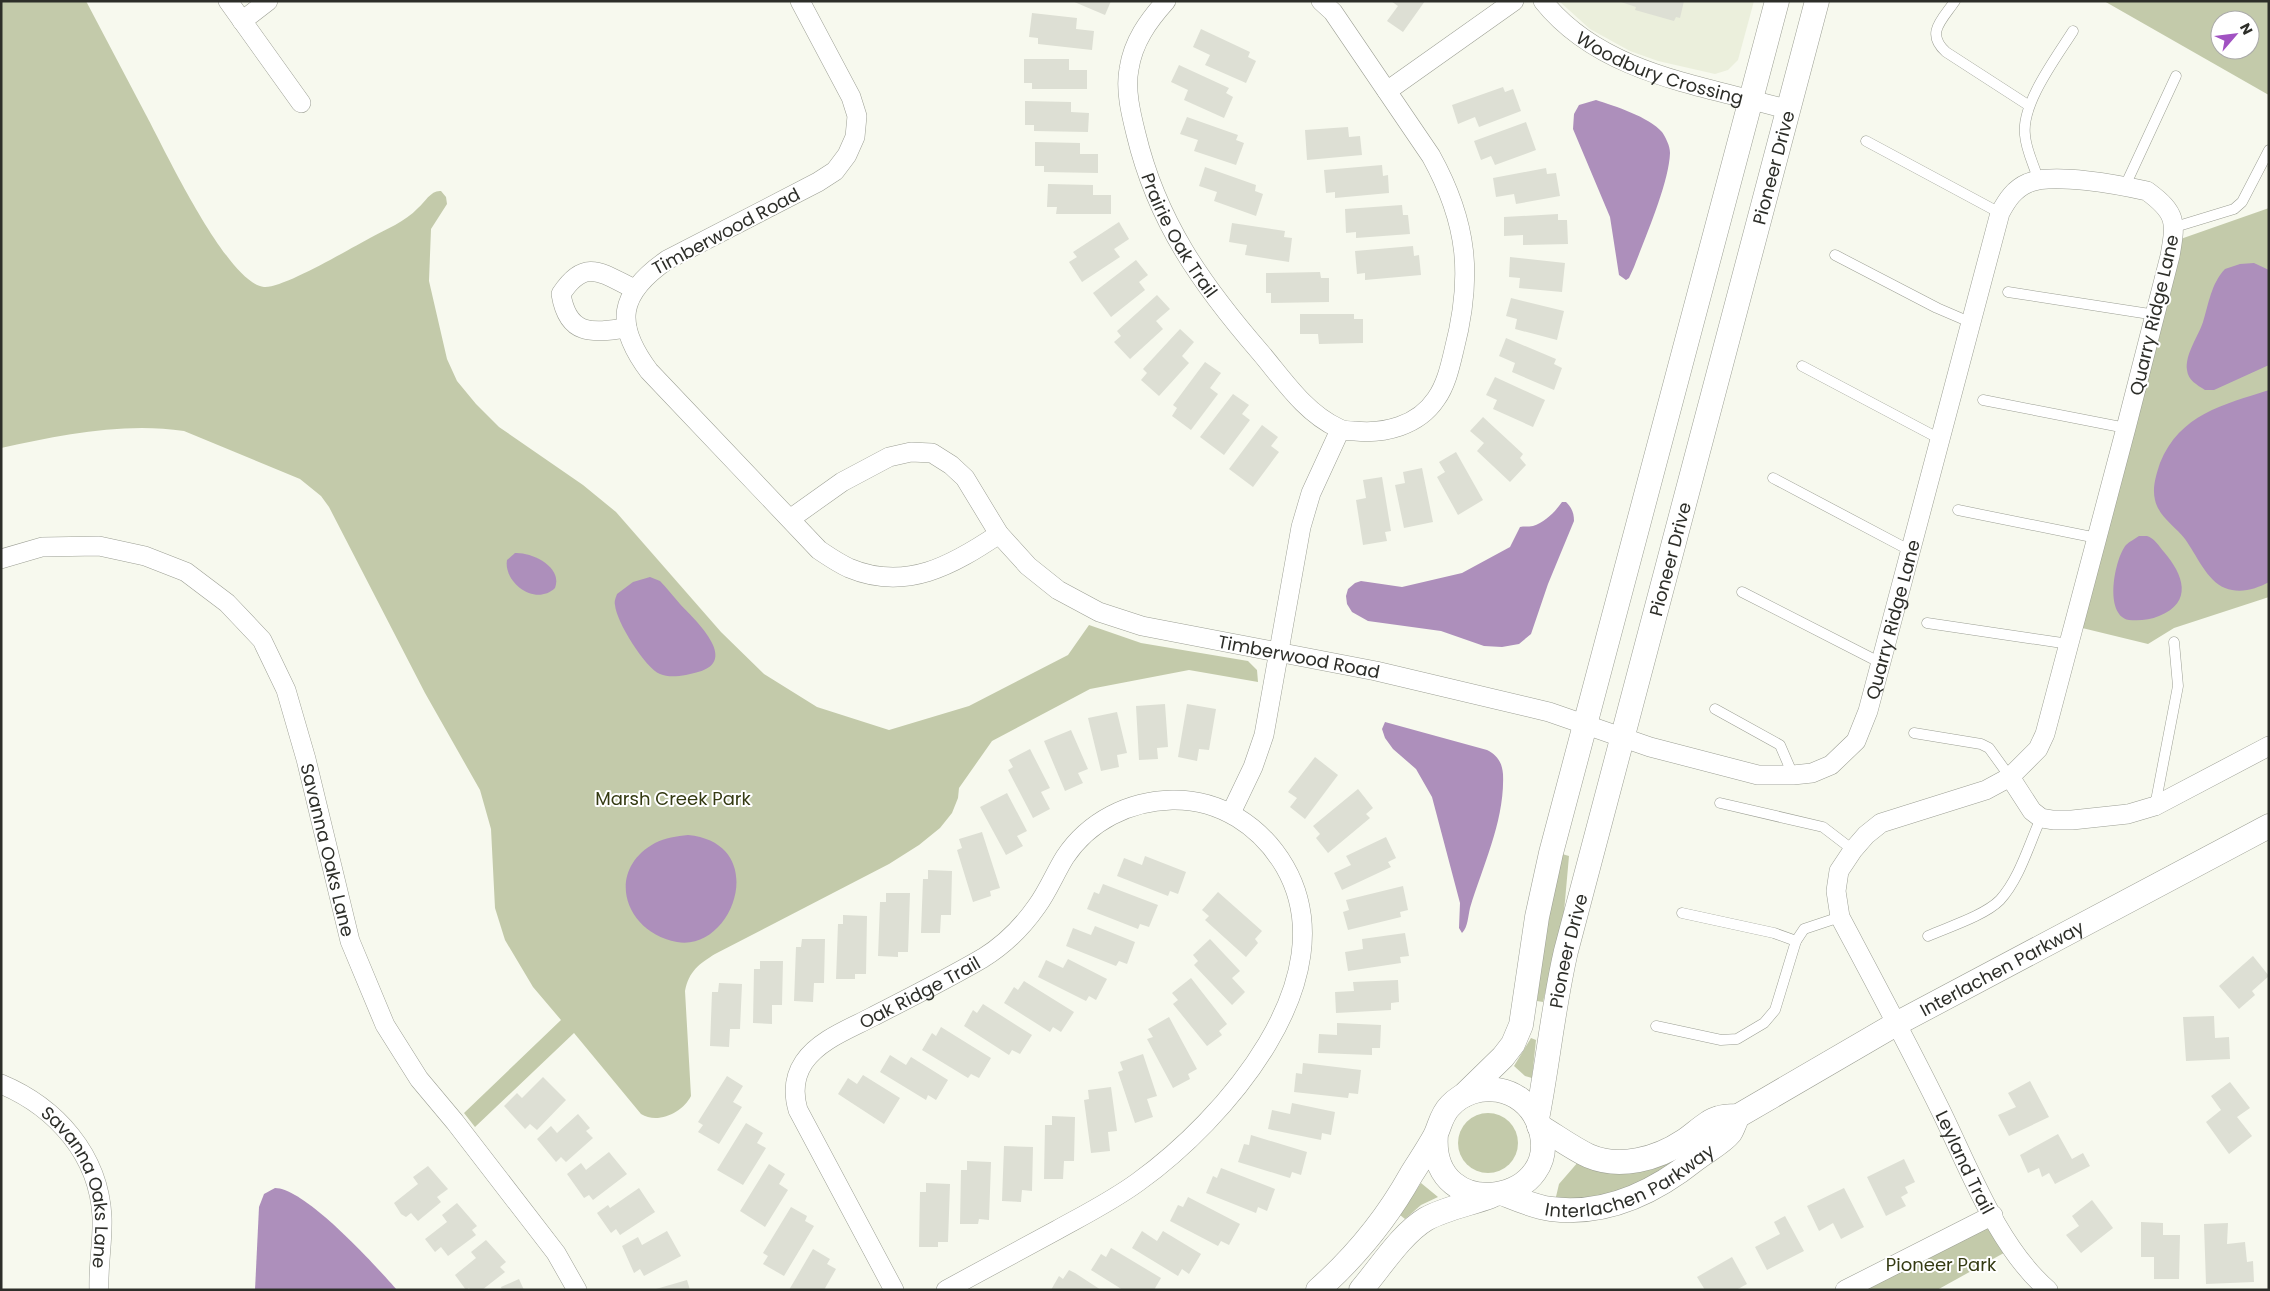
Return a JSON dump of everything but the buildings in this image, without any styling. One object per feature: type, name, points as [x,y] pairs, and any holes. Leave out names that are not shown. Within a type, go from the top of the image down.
[{"type":"street","points":[[228,1],[300,103]]},
{"type":"street","points":[[242,21],[268,1]]},
{"type":"street","name":"Timberwood Road","points":[[800,1],[851,97],[857,116],[855,137],[847,155],[835,170],[818,182],[666,260],[647,274],[634,288],[626,308],[627,328],[634,350],[649,371],[819,550],[849,568],[879,575],[911,576],[940,569],[966,556],[999,534]]},
{"type":"street","name":"Prairie Oak Trail","points":[[1166,1],[1148,21],[1136,44],[1129,70],[1128,95],[1133,126],[1140,154],[1153,190],[1187,259],[1231,320],[1305,404],[1319,417],[1340,430],[1373,433],[1396,428],[1418,416],[1436,401],[1447,378],[1463,316],[1465,264],[1455,207],[1444,180],[1431,156],[1333,12],[1321,1]]},
{"type":"street","points":[[1387,91],[1514,1]]},
{"type":"street","name":"Woodbury Crossing","points":[[1543,1],[1566,26],[1587,41],[1641,70],[1789,110]]},
{"type":"street","name":"Pioneer Drive","points":[[1464,1095],[1503,1057],[1512,1044],[1521,1024],[1540,901],[1777,1]]},
{"type":"street","name":"Pioneer Drive","points":[[1538,1123],[1562,969],[1817,1]]},
{"type":"street","name":"Quarry Ridge Lane","points":[[1623,737],[1650,747],[1758,775],[1793,776],[1812,773],[1831,765],[1856,741],[1868,711],[2000,213],[2007,199],[2027,183],[2038,179],[2125,186],[2147,191],[2157,198],[2169,211],[2175,227],[2156,315],[2045,734],[2038,749],[2010,777],[1986,790],[1881,823],[1866,835],[1839,871],[1836,891],[1840,917],[1896,1024]]},
{"type":"street","points":[[627,328],[606,331],[585,330],[571,322],[563,310],[560,294],[570,279],[582,271],[600,272],[634,288]]},
{"type":"street","points":[[1231,813],[1260,749],[1301,527],[1311,493],[1340,430]]},
{"type":"street","name":"Timberwood Road","points":[[790,519],[842,482],[889,457],[912,452],[932,453],[951,465],[965,478],[999,534],[1028,566],[1058,590],[1099,612],[1142,626],[1278,651],[1549,712],[1623,737]]},
{"type":"street","name":"Savanna Oaks Lane","points":[[1,559],[42,547],[99,546],[145,556],[186,572],[227,603],[262,640],[286,690],[306,759],[350,941],[385,1025],[419,1079],[455,1122],[559,1257],[577,1290]]},
{"type":"street","points":[[2010,777],[2032,811],[2041,818],[2072,820],[2128,814],[2155,806],[2269,746]]},
{"type":"street","name":"Oak Ridge Trail","points":[[894,1290],[800,1115],[796,1101],[795,1086],[800,1069],[806,1060],[826,1042],[969,966],[1001,945],[1035,909],[1064,859],[1076,844],[1109,816],[1132,807],[1173,800],[1197,803],[1231,813],[1261,836],[1282,863],[1296,892],[1302,922],[1302,953],[1296,981],[1280,1017],[1258,1056],[1236,1088],[1202,1128],[1150,1174],[1101,1206],[946,1290]]},
{"type":"street","name":"Interlachen Parkway","points":[[1538,1123],[1589,1156],[1606,1161],[1623,1162],[1656,1155],[1683,1142],[1718,1118],[1738,1116],[1896,1024],[2269,826]]},
{"type":"street","name":"Leyland Trail","points":[[1896,1024],[2013,1252],[2033,1276],[2048,1290]]},
{"type":"street","name":"Savanna Oaks Lane","points":[[1,1084],[20,1092],[42,1106],[62,1124],[76,1143],[89,1167],[98,1193],[102,1217],[99,1290]]},
{"type":"street","points":[[1318,1290],[1357,1251],[1384,1217],[1436,1134],[1444,1114],[1451,1105],[1464,1095],[1484,1089],[1506,1092],[1524,1102],[1538,1123],[1542,1149],[1534,1170],[1524,1183],[1498,1195],[1446,1211],[1423,1222],[1408,1234],[1361,1290]]},
{"type":"street","name":"Interlachen Parkway","points":[[1498,1195],[1529,1204],[1558,1209],[1600,1207],[1628,1200],[1651,1190],[1679,1173],[1730,1134],[1738,1116]]},
{"type":"street","points":[[1436,1134],[1437,1156],[1447,1176],[1464,1190],[1477,1195],[1498,1195]]},
{"type":"street","points":[[1845,1290],[1993,1216]]},
{"type":"lane","points":[[1954,1],[1938,26],[1935,35],[1938,44],[1946,52],[2028,105]]},
{"type":"lane","points":[[2038,179],[2025,136],[2024,123],[2028,105],[2073,31]]},
{"type":"lane","points":[[2125,186],[2176,76]]},
{"type":"lane","points":[[1866,141],[2000,213]]},
{"type":"lane","points":[[2175,227],[2234,209],[2242,202],[2269,150]]},
{"type":"lane","points":[[1835,254],[1937,308],[1972,323]]},
{"type":"lane","points":[[2008,292],[2156,315]]},
{"type":"lane","points":[[1802,366],[1940,439]]},
{"type":"lane","points":[[1983,400],[2126,428]]},
{"type":"lane","points":[[1773,478],[1911,551]]},
{"type":"lane","points":[[1958,510],[2097,538]]},
{"type":"lane","points":[[1742,592],[1881,663]]},
{"type":"lane","points":[[1927,623],[2069,644]]},
{"type":"lane","points":[[2155,806],[2178,686],[2174,642]]},
{"type":"lane","points":[[1715,708],[1780,745],[1793,776]]},
{"type":"lane","points":[[1914,733],[1981,744],[1989,748],[2010,777]]},
{"type":"lane","points":[[1720,803],[1823,827],[1853,850]]},
{"type":"lane","points":[[1928,936],[1984,911],[1999,901],[2011,885],[2041,818]]},
{"type":"lane","points":[[1682,912],[1774,932],[1796,941]]},
{"type":"lane","points":[[1656,1026],[1722,1040],[1737,1039],[1764,1023],[1775,1010],[1796,941],[1804,929],[1817,923],[1840,917]]},
{"type":"shaded area","points":[[1559,1],[1754,1],[1738,60],[1728,70],[1715,74],[1658,61],[1630,51],[1590,29]]},
{"type":"shaded area","points":[[1596,100],[1613,105],[1649,122],[1662,132],[1670,150],[1669,165],[1656,210],[1634,267],[1629,278],[1626,280],[1619,275],[1610,217],[1573,129],[1574,114],[1579,105]]},
{"type":"shaded area","points":[[2254,263],[2269,270],[2269,365],[2214,390],[2205,390],[2191,379],[2188,374],[2187,364],[2203,322],[2213,287],[2225,269],[2240,264]]},
{"type":"shaded area","points":[[2269,390],[2269,582],[2248,590],[2236,591],[2225,588],[2213,580],[2185,539],[2160,511],[2154,495],[2155,482],[2160,463],[2169,446],[2191,422],[2220,407]]},
{"type":"shaded area","points":[[1562,502],[1566,502],[1571,509],[1574,521],[1548,584],[1531,634],[1519,644],[1502,647],[1484,646],[1441,631],[1368,621],[1352,612],[1347,604],[1346,596],[1348,589],[1361,581],[1402,587],[1462,573],[1510,547],[1520,527],[1533,526],[1542,522]]},
{"type":"shaded area","points":[[2139,536],[2152,538],[2171,560],[2180,578],[2182,587],[2177,603],[2170,610],[2159,616],[2144,620],[2129,620],[2121,616],[2116,608],[2114,598],[2115,573],[2126,545]]},
{"type":"shaded area","points":[[515,553],[530,555],[550,567],[555,574],[555,588],[547,593],[538,595],[530,593],[515,584],[507,568],[507,560]]},
{"type":"shaded area","points":[[650,577],[663,584],[710,639],[715,649],[715,659],[710,666],[698,672],[684,675],[664,675],[654,670],[639,654],[620,622],[615,599],[617,594],[633,582]]},
{"type":"shaded area","points":[[1385,722],[1487,750],[1494,754],[1500,762],[1503,774],[1501,808],[1470,908],[1467,925],[1462,933],[1459,928],[1460,903],[1432,797],[1416,769],[1393,749],[1385,738],[1382,729]]},
{"type":"shaded area","points":[[688,835],[714,842],[729,856],[736,875],[735,895],[727,915],[714,931],[697,941],[677,942],[659,936],[644,927],[634,914],[627,900],[626,884],[630,869],[639,855],[659,841]]},
{"type":"shaded area","points":[[275,1188],[288,1191],[304,1200],[321,1214],[357,1247],[397,1290],[255,1290],[259,1207],[264,1194]]},
{"type":"green space","name":"Marsh Creek Park","points":[[1,1],[86,1],[181,183],[215,240],[232,263],[249,280],[264,287],[285,282],[300,275],[395,225],[413,213],[431,194],[441,191],[446,197],[447,204],[431,229],[429,281],[447,359],[457,381],[499,427],[583,485],[616,512],[721,632],[764,674],[817,707],[889,730],[969,706],[1068,655],[1089,625],[1141,643],[1248,661],[1257,670],[1258,682],[1189,670],[1090,689],[992,741],[959,788],[958,798],[952,813],[940,828],[919,845],[889,864],[715,954],[704,961],[692,973],[685,991],[691,1096],[676,1112],[655,1118],[641,1114],[574,1033],[475,1127],[464,1113],[561,1020],[533,987],[505,940],[495,908],[491,829],[480,790],[425,693],[329,507],[321,496],[300,479],[184,431],[138,428],[92,431],[1,448]]},
{"type":"green space","points":[[2104,1],[2269,1],[2269,95]]},
{"type":"green space","points":[[2269,208],[2269,597],[2174,628],[2148,644],[2074,626],[2172,242]]},
{"type":"green space","points":[[1562,854],[1569,856],[1564,912],[1543,1002],[1537,1001],[1541,964]]},
{"type":"green space","points":[[1531,1038],[1536,1040],[1532,1078],[1525,1076],[1514,1066]]},
{"type":"green space","points":[[1488,1113],[1504,1118],[1509,1122],[1513,1127],[1518,1143],[1513,1159],[1509,1164],[1504,1168],[1488,1173],[1472,1168],[1467,1164],[1463,1159],[1458,1143],[1463,1127],[1467,1122],[1472,1118]]},
{"type":"green space","points":[[1686,1157],[1622,1194],[1555,1201],[1559,1184],[1579,1161],[1657,1163]]},
{"type":"green space","points":[[1421,1183],[1438,1197],[1421,1205],[1405,1219],[1400,1215]]},
{"type":"green space","name":"Pioneer Park","points":[[1993,1215],[2011,1249],[1937,1290],[1858,1290]]}]
